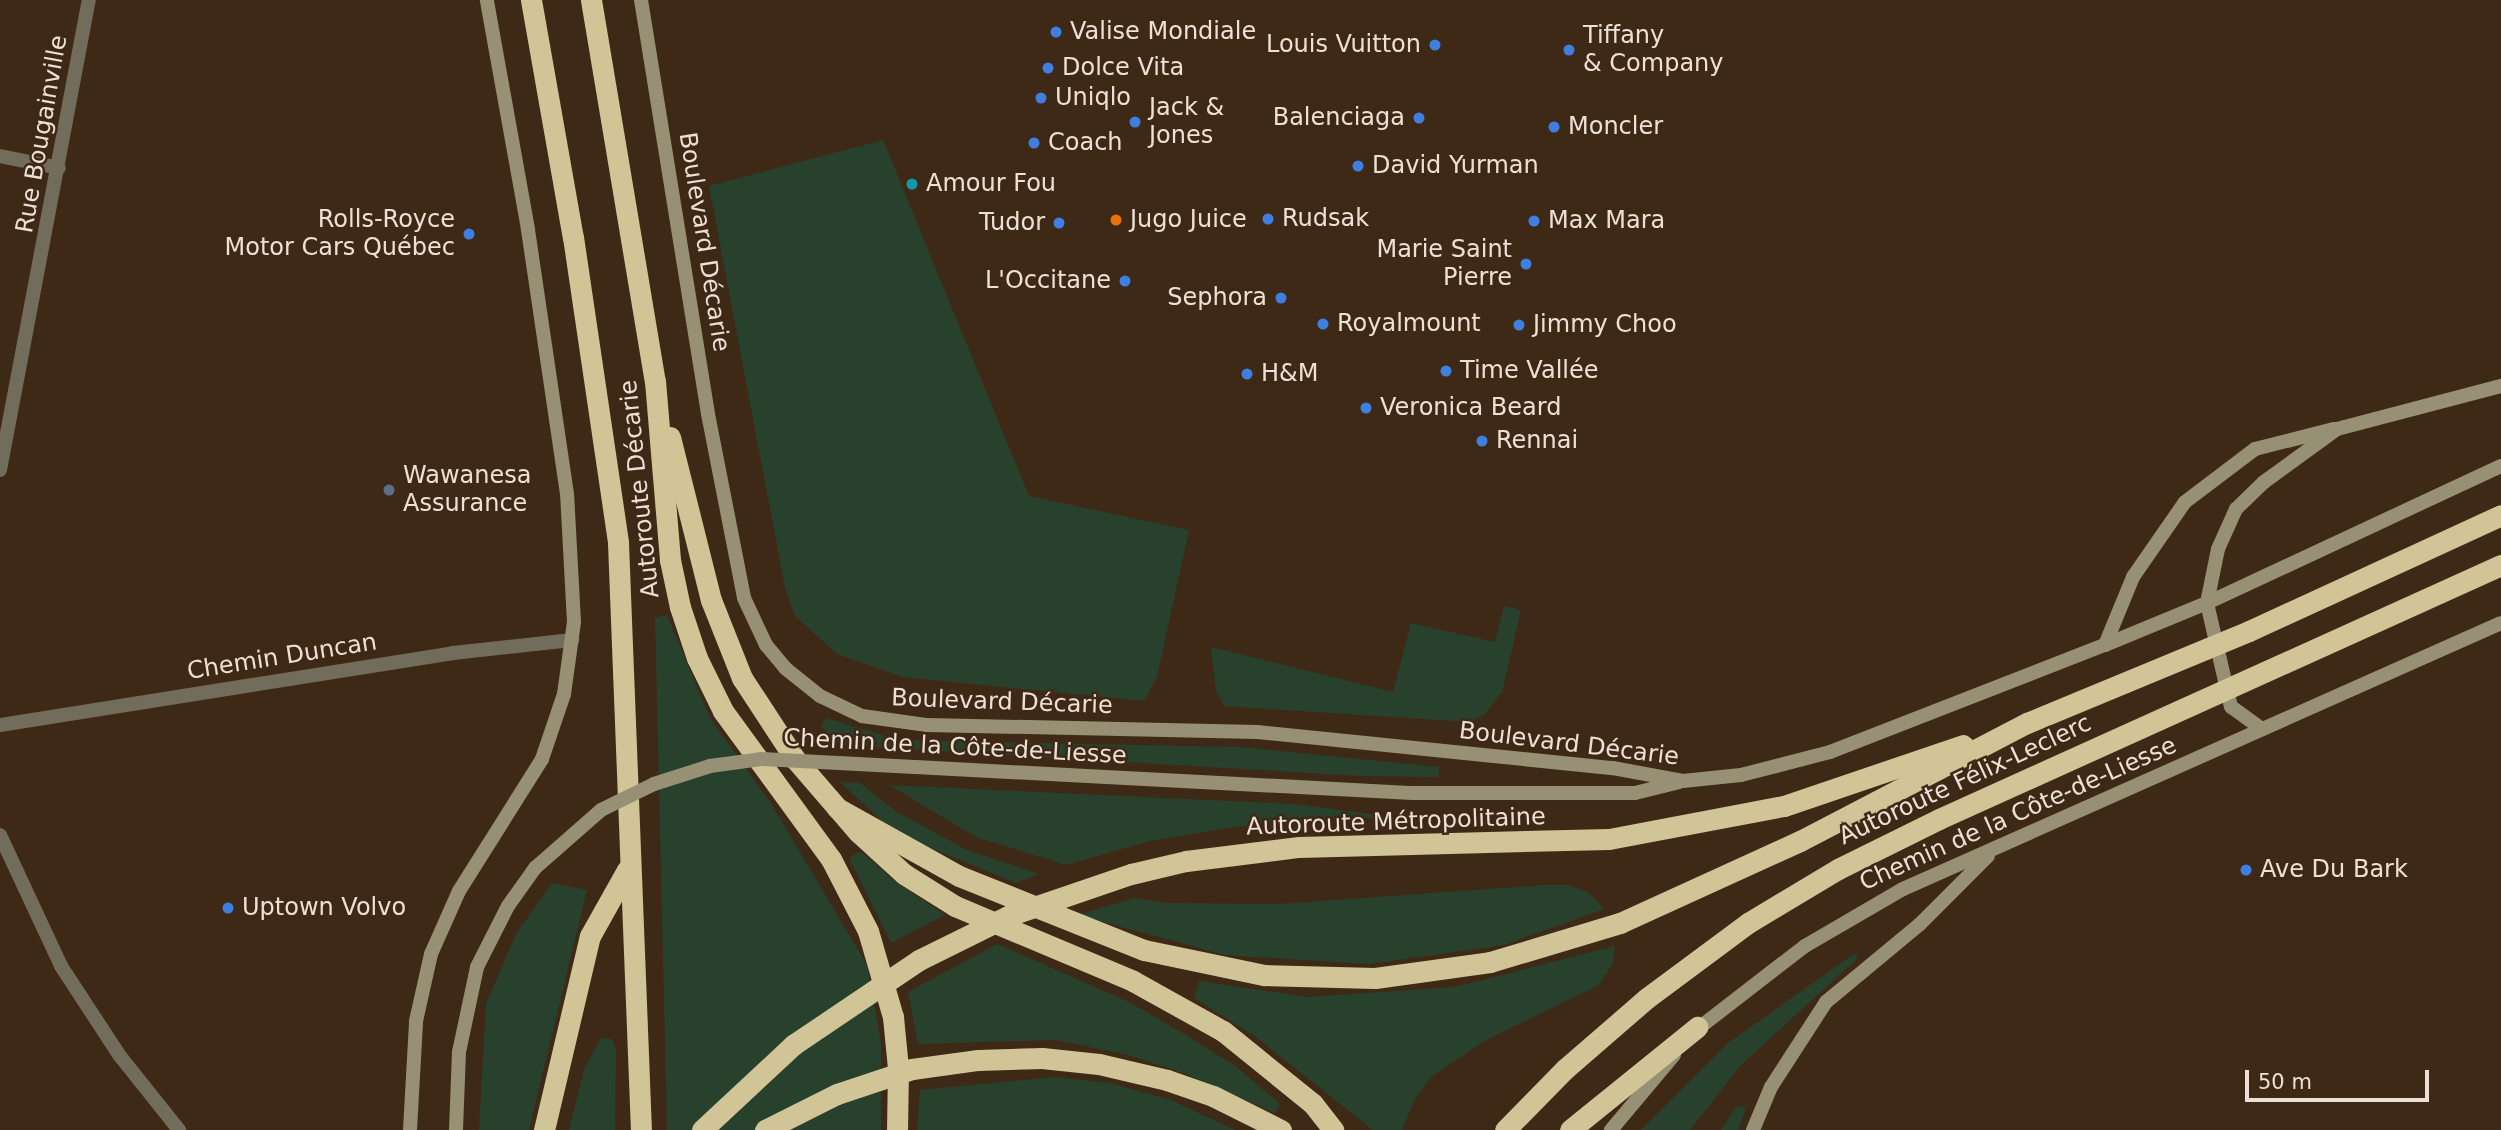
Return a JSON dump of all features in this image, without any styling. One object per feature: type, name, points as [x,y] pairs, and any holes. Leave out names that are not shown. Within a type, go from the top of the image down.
[{"type":"highway","name":"Autoroute Décarie","points":[[531,0],[571,225],[618,543],[625,655],[628,870],[636,940],[641,1130]]},
{"type":"highway","name":"Autoroute Décarie","points":[[591,0],[655,381],[670,560],[687,631],[723,711],[831,859],[868,931],[889,997],[896,1041],[897,1130]]},
{"type":"highway","points":[[655,381],[711,600],[729,651],[779,738],[837,808],[888,861],[938,897],[1016,934],[1142,985],[1223,1031],[1306,1097],[1334,1130]]},
{"type":"highway","name":"Autoroute Félix-Leclerc","points":[[2027,723],[2261,625],[2501,515]]},
{"type":"highway","name":"Autoroute Félix-Leclerc","points":[[1505,1130],[1565,1069],[1647,998],[1748,923],[1838,869],[1929,823],[2501,565]]},
{"type":"highway","points":[[837,808],[919,856],[989,889],[1144,950],[1204,966],[1296,978],[1375,978],[1460,968],[1557,944],[1686,895],[2027,723]]},
{"type":"highway","name":"Autoroute Métropolitaine","points":[[702,1130],[765,1069],[865,993],[1008,916],[1099,883],[1174,863],[1267,850],[1534,844],[1652,834],[1784,806],[2027,723]]},
{"type":"highway","points":[[544,1130],[590,936],[628,870]]},
{"type":"highway","points":[[1570,1130],[1698,1027]]},
{"type":"highway","points":[[765,1130],[837,1094],[912,1069],[978,1060],[1042,1058],[1099,1064],[1167,1080],[1213,1096],[1281,1130]]},
{"type":"main road","points":[[410,1130],[414,1031],[431,954],[459,891],[542,759],[561,708],[572,640],[574,571],[567,494],[524,202],[487,0]]},
{"type":"main road","name":"Boulevard Décarie","points":[[641,0],[736,569],[750,615],[766,645],[807,687],[841,708],[894,723],[1257,732],[1613,768],[1683,781],[1741,775],[1807,760],[2105,645]]},
{"type":"main road","points":[[2105,645],[2133,578],[2185,502],[2255,449],[2501,386]]},
{"type":"main road","points":[[2259,727],[2231,707],[2207,603],[2218,549],[2236,509],[2263,482],[2337,429]]},
{"type":"main road","points":[[2105,645],[2207,603],[2501,466]]},
{"type":"main road","name":"Chemin de la Côte-de-Liesse","points":[[1611,1130],[1698,1027],[1773,968],[1856,914],[2259,727],[2501,623]]},
{"type":"main road","name":"Chemin de la Côte-de-Liesse","points":[[456,1130],[462,1025],[477,967],[508,906],[535,868],[601,810],[654,783],[710,766],[761,759],[1413,793],[1635,793],[1683,781]]},
{"type":"main road","points":[[1753,1130],[1771,1087],[1826,1002],[1920,924],[1994,850]]},
{"type":"street","name":"Rue Bougainville","points":[[0,470],[89,0]]},
{"type":"street","points":[[0,156],[59,168]]},
{"type":"street","name":"Chemin Duncan","points":[[0,725],[453,653],[572,640]]},
{"type":"street","points":[[0,835],[61,966],[120,1056],[179,1130]]},
{"type":"green space","points":[[883,140],[1029,496],[1189,530],[1157,677],[1144,701],[903,677],[837,654],[795,616],[785,588],[709,186]]},
{"type":"green space","points":[[1504,606],[1521,610],[1502,692],[1485,714],[1469,722],[1224,706],[1216,691],[1211,647],[1393,692],[1411,623],[1495,642]]},
{"type":"green space","points":[[667,615],[710,718],[772,805],[867,965],[881,1043],[881,1130],[667,1130],[655,618]]},
{"type":"green space","points":[[826,718],[899,740],[1240,747],[1439,767],[1438,777],[1361,776],[839,745],[821,726]]},
{"type":"green space","points":[[840,782],[860,783],[897,812],[967,850],[1039,874],[1016,883],[923,845],[885,824]]},
{"type":"green space","points":[[889,785],[1294,804],[1402,818],[1327,818],[1233,827],[1150,841],[1066,865],[976,837]]},
{"type":"green space","points":[[860,851],[896,882],[945,915],[891,943],[849,858]]},
{"type":"green space","points":[[552,883],[587,890],[529,1130],[479,1130],[486,1004],[516,934]]},
{"type":"green space","points":[[1570,885],[1589,893],[1604,909],[1504,945],[1369,964],[1225,955],[1078,915],[1135,898],[1164,903],[1280,904]]},
{"type":"green space","points":[[997,944],[1131,1003],[1184,1034],[1234,1065],[1280,1104],[1275,1113],[1186,1074],[1128,1055],[1055,1040],[918,1044],[908,992]]},
{"type":"green space","points":[[1615,946],[1613,963],[1599,985],[1484,1041],[1430,1078],[1414,1101],[1402,1130],[1373,1130],[1256,1037],[1194,998],[1199,981],[1308,997],[1455,987]]},
{"type":"green space","points":[[1855,953],[1858,958],[1741,1065],[1690,1130],[1641,1130],[1728,1043]]},
{"type":"green space","points":[[601,1038],[612,1039],[616,1051],[615,1130],[569,1130],[584,1069]]},
{"type":"green space","points":[[1055,1077],[1110,1083],[1171,1100],[1235,1130],[917,1130],[920,1090]]},
{"type":"green space","points":[[1737,1105],[1746,1108],[1738,1130],[1721,1130]]},
{"type":"place","name":"Valise Mondiale","points":[[1056,32]]},
{"type":"place","name":"Louis Vuitton","points":[[1435,45]]},
{"type":"place","name":"Tiffany & Company","points":[[1569,50]]},
{"type":"place","name":"Dolce Vita","points":[[1048,68]]},
{"type":"place","name":"Uniqlo","points":[[1041,98]]},
{"type":"place","name":"Balenciaga","points":[[1419,118]]},
{"type":"place","name":"Jack & Jones","points":[[1135,122]]},
{"type":"place","name":"Moncler","points":[[1554,127]]},
{"type":"place","name":"Coach","points":[[1034,143]]},
{"type":"place","name":"David Yurman","points":[[1358,166]]},
{"type":"place","name":"Amour Fou","points":[[912,184]]},
{"type":"place","name":"Rudsak","points":[[1268,219]]},
{"type":"place","name":"Jugo Juice","points":[[1116,220]]},
{"type":"place","name":"Max Mara","points":[[1534,221]]},
{"type":"place","name":"Tudor","points":[[1059,223]]},
{"type":"place","name":"Rolls-Royce Motor Cars Québec","points":[[469,234]]},
{"type":"place","name":"Marie Saint Pierre","points":[[1526,264]]},
{"type":"place","name":"L'Occitane","points":[[1125,281]]},
{"type":"place","name":"Sephora","points":[[1281,298]]},
{"type":"place","name":"Royalmount","points":[[1323,324]]},
{"type":"place","name":"Jimmy Choo","points":[[1519,325]]},
{"type":"place","name":"Time Vallée","points":[[1446,371]]},
{"type":"place","name":"H&M","points":[[1247,374]]},
{"type":"place","name":"Veronica Beard","points":[[1366,408]]},
{"type":"place","name":"Rennai","points":[[1482,441]]},
{"type":"place","name":"Wawanesa Assurance","points":[[389,490]]},
{"type":"place","name":"Ave Du Bark","points":[[2246,870]]},
{"type":"place","name":"Uptown Volvo","points":[[228,908]]}]
